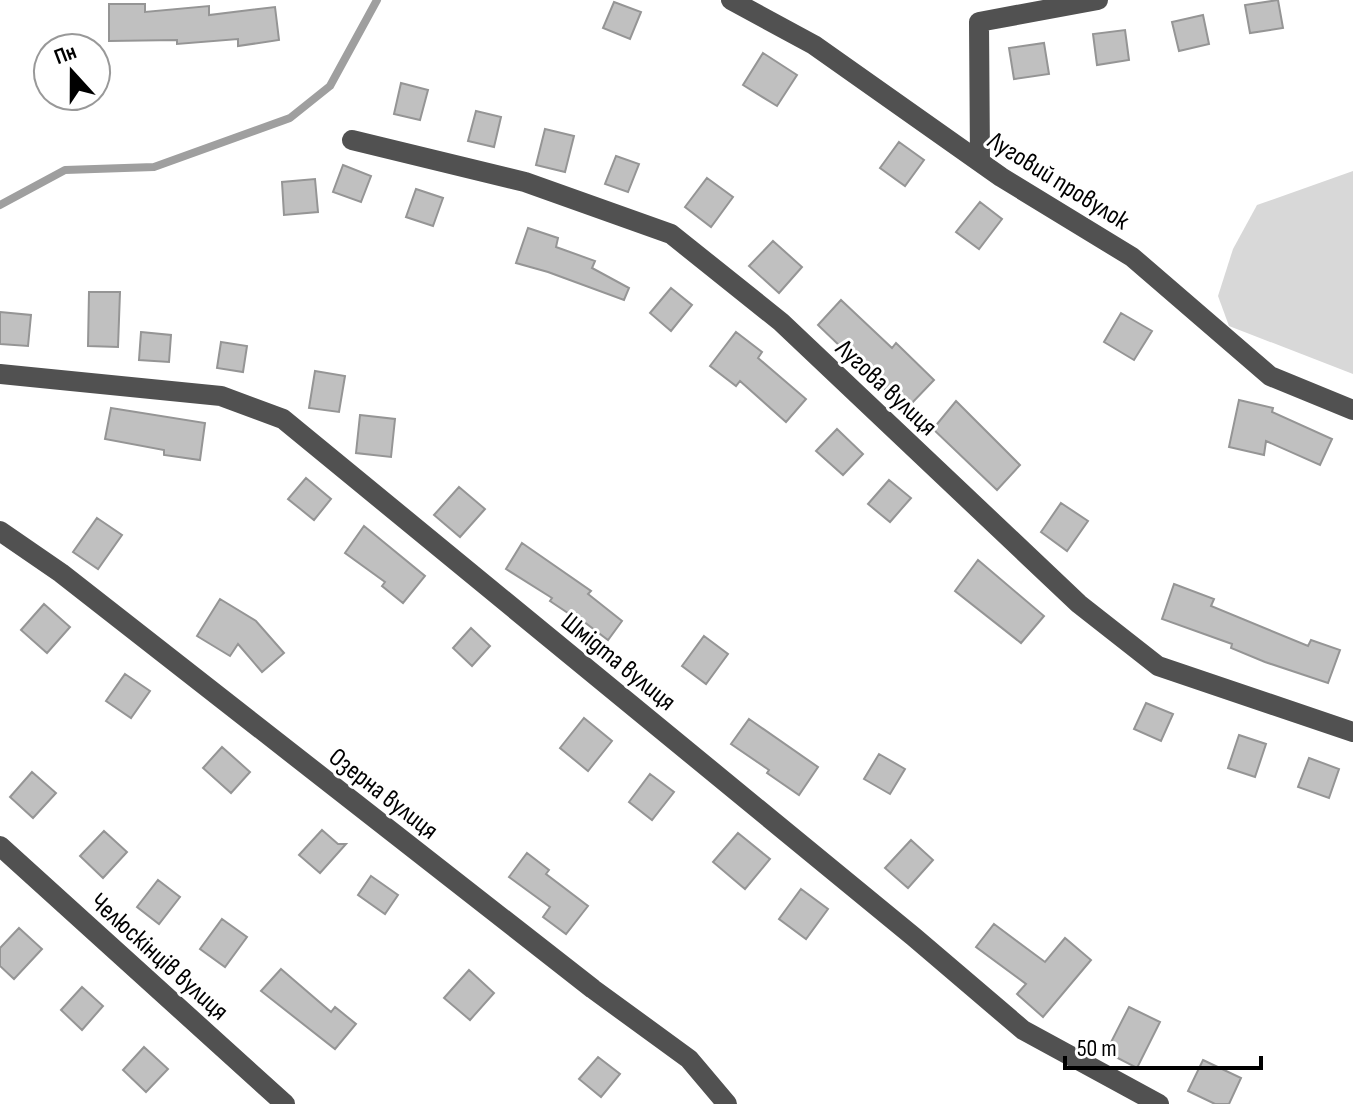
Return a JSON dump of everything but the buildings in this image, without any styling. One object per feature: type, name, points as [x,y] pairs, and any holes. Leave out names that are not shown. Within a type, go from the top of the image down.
[{"type":"street","name":"Луговий провулок","points":[[731,0],[814,45],[980,162],[1132,257],[1270,376],[1353,410]]},
{"type":"street","points":[[980,162],[979,22],[1098,0]]},
{"type":"street","name":"Лугова вулиця","points":[[352,140],[525,182],[671,234],[781,322],[1079,604],[1158,666],[1353,732]]},
{"type":"street","name":"Шмідта вулиця","points":[[0,374],[221,396],[283,419],[1023,1030],[1159,1104]]},
{"type":"street","name":"Озерна вулиця","points":[[0,531],[61,573],[580,980],[689,1059],[727,1104]]},
{"type":"street","name":"Челюскінців вулиця","points":[[0,846],[285,1104]]},
{"type":"shaded area","points":[[1353,171],[1353,374],[1229,326],[1218,296],[1233,249],[1257,205]]},
{"type":"waterway","points":[[0,205],[65,170],[154,167],[290,118],[330,86],[377,0]]}]
